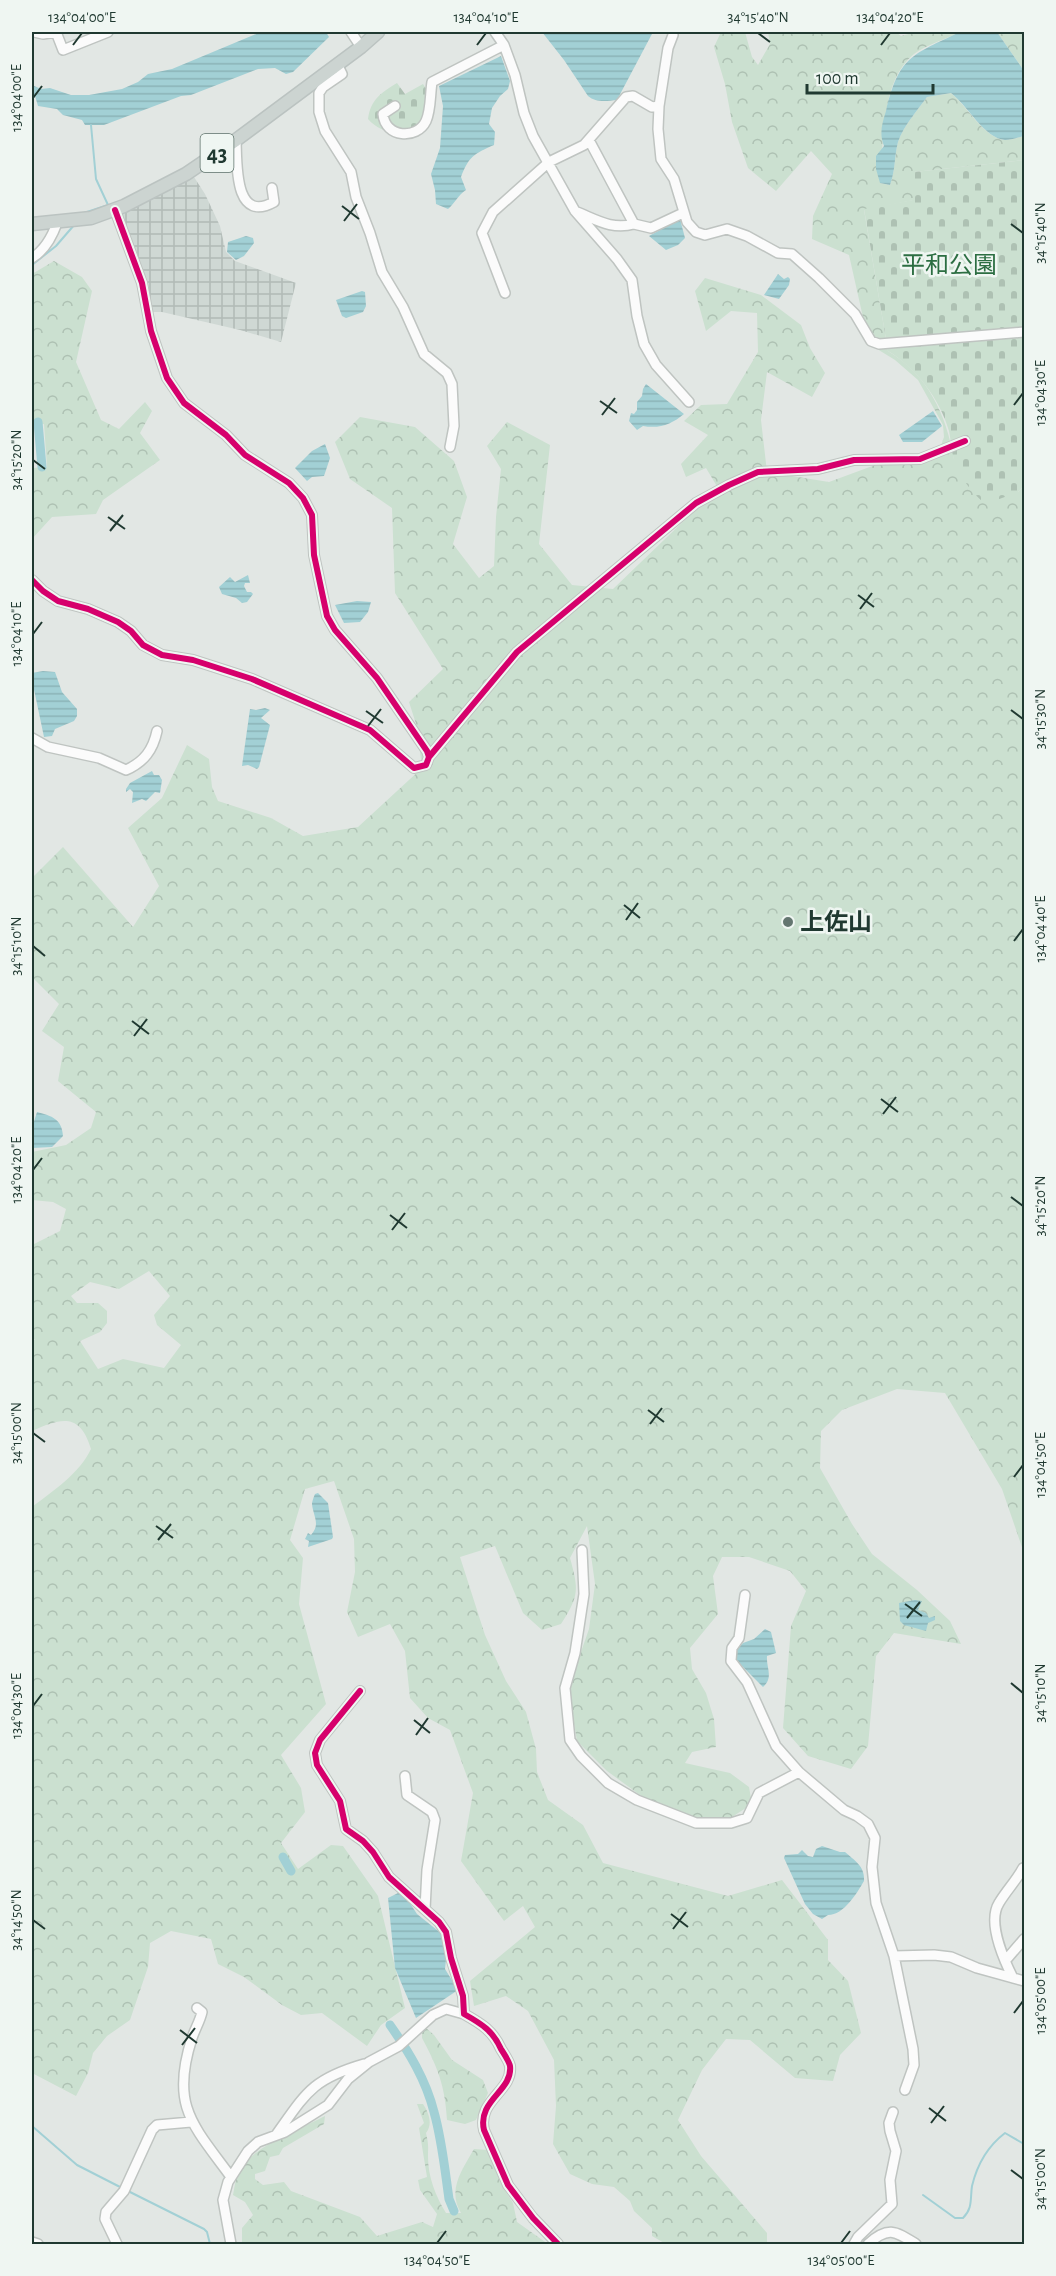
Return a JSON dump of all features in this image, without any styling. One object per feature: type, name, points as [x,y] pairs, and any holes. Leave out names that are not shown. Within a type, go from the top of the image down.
[{"type":"main road","name":"43","points":[[32,224],[91,218],[115,210],[186,174],[236,140],[378,32]]},
{"type":"street","points":[[33,32],[43,34],[56,32],[63,50],[108,32]]},
{"type":"street","points":[[351,32],[361,47]]},
{"type":"street","points":[[495,32],[504,45],[515,75],[524,113],[533,136],[575,211],[617,259],[632,280],[644,344],[656,365],[690,402]]},
{"type":"street","points":[[673,34],[668,48],[659,106],[658,129],[661,159],[674,179],[687,222],[696,232],[705,235],[727,229],[747,236],[778,253],[792,254],[855,314],[871,340],[879,344],[891,345],[1024,332]]},
{"type":"street","points":[[395,106],[383,114],[390,130],[402,134],[420,129],[429,111],[432,82],[504,45]]},
{"type":"street","points":[[337,64],[342,74],[323,87],[317,99],[325,131],[351,172],[356,197],[382,272],[403,307],[424,354],[447,373],[452,384],[454,426],[450,447]]},
{"type":"street","points":[[505,293],[482,233],[493,212],[549,162],[570,153],[588,140],[626,97],[633,96],[652,107],[659,106]]},
{"type":"street","points":[[236,140],[239,180],[245,201],[253,206],[268,205],[274,202],[272,188]]},
{"type":"street","points":[[588,140],[634,224]]},
{"type":"street","points":[[115,210],[142,283],[151,330],[167,378],[184,403],[226,435],[245,455],[289,483],[303,498],[312,515],[314,555],[327,616],[335,630],[377,678],[427,751],[429,758]]},
{"type":"street","points":[[575,211],[608,226],[622,228],[634,224],[651,228],[683,213]]},
{"type":"street","points":[[32,258],[52,237],[57,223]]},
{"type":"street","points":[[32,580],[58,601],[88,609],[118,622],[131,631],[143,645],[162,655],[193,660],[252,679],[370,730],[414,768],[426,765],[429,758],[517,652],[696,503],[729,484],[758,472],[818,469],[854,460],[921,459],[965,441]]},
{"type":"street","points":[[32,738],[48,747],[99,758],[126,770],[146,758],[155,742],[157,731]]},
{"type":"street","points":[[582,1550],[584,1594],[575,1653],[565,1688],[565,1703],[570,1740],[595,1770],[608,1783],[638,1800],[696,1823],[711,1824],[731,1823],[747,1818],[759,1794],[799,1772]]},
{"type":"street","points":[[745,1595],[739,1638],[732,1648],[731,1660],[747,1682],[776,1746],[799,1772],[844,1810],[868,1824],[874,1838],[872,1867],[876,1903],[894,1956],[914,2065],[904,2090]]},
{"type":"street","points":[[360,1691],[320,1740],[315,1753],[317,1765],[340,1801],[346,1829],[363,1841],[389,1877],[439,1922],[446,1932],[451,1958],[463,1996],[464,2014]]},
{"type":"street","points":[[405,1776],[407,1795],[432,1812],[435,1820],[427,1870],[425,1910]]},
{"type":"street","points":[[1013,1978],[1000,1953],[995,1916],[998,1904],[1016,1882],[1023,1868]]},
{"type":"street","points":[[1005,1961],[1024,1939]]},
{"type":"street","points":[[894,1956],[951,1957],[977,1968],[1024,1981]]},
{"type":"street","points":[[197,2008],[202,2012],[192,2037],[182,2084],[191,2122],[231,2177]]},
{"type":"street","points":[[231,2244],[223,2200],[231,2177],[248,2151],[258,2142],[285,2132],[328,2105],[348,2079],[369,2062],[399,2046],[433,2015],[446,2009],[464,2014],[484,2025],[495,2036],[510,2066],[507,2078],[487,2104],[482,2121],[484,2130],[508,2185],[533,2218],[558,2244]]},
{"type":"street","points":[[276,2135],[303,2097],[319,2081],[339,2071],[369,2062]]},
{"type":"street","points":[[854,2244],[858,2237],[892,2204],[890,2180],[896,2151],[889,2123],[893,2112]]},
{"type":"street","points":[[117,2244],[105,2219],[106,2212],[125,2188],[152,2130],[157,2125],[191,2122]]},
{"type":"street","points":[[868,2244],[878,2235],[889,2231],[896,2232],[916,2244]]},
{"type":"street","points":[[32,2242],[38,2244]]},
{"type":"shaded area","points":[[194,177],[220,226],[226,252],[235,261],[296,283],[281,342],[240,330],[162,312],[152,312],[143,274],[121,219],[122,212]]},
{"type":"green space","points":[[721,32],[745,32],[752,57],[758,65],[770,44],[768,32],[896,32],[901,36],[916,32],[960,32],[914,54],[903,66],[895,80],[886,114],[880,183],[890,185],[898,142],[911,118],[927,97],[951,93],[990,134],[1005,140],[1024,136],[1024,160],[914,172],[914,200],[864,210],[888,351],[914,372],[933,397],[946,427],[954,459],[1018,492],[1024,486],[1024,1553],[1002,1489],[945,1393],[897,1389],[842,1410],[821,1431],[820,1468],[872,1554],[917,1590],[950,1621],[961,1644],[894,1633],[876,1656],[868,1746],[851,1769],[808,1756],[783,1728],[791,1626],[806,1591],[790,1571],[749,1557],[722,1557],[713,1576],[718,1614],[690,1648],[692,1669],[706,1693],[714,1719],[716,1747],[692,1752],[685,1763],[730,1773],[749,1787],[752,1804],[732,1817],[696,1818],[651,1803],[607,1771],[577,1741],[568,1689],[589,1629],[595,1584],[587,1526],[570,1558],[576,1586],[571,1606],[561,1624],[542,1630],[523,1613],[495,1546],[460,1557],[485,1635],[506,1681],[526,1712],[536,1749],[537,1772],[548,1800],[583,1825],[603,1863],[728,1896],[782,1880],[828,1940],[828,1960],[848,1981],[861,2033],[840,2055],[833,2081],[795,2078],[750,2040],[726,2039],[702,2070],[678,2120],[701,2156],[767,2233],[767,2244],[666,2244],[652,2236],[652,2228],[634,2211],[630,2201],[614,2187],[592,2184],[570,2174],[553,2144],[556,2106],[554,2060],[528,2011],[506,1996],[474,2006],[470,1981],[535,1927],[523,1906],[504,1921],[461,1861],[473,1793],[450,1730],[428,1718],[410,1698],[405,1651],[390,1624],[358,1637],[347,1612],[355,1572],[354,1539],[334,1481],[305,1489],[290,1540],[303,1558],[299,1604],[326,1704],[281,1755],[301,1788],[305,1812],[281,1843],[298,1869],[331,1845],[343,1846],[378,1896],[405,2008],[381,2025],[367,2046],[322,2013],[301,2015],[282,2005],[244,1977],[218,1964],[211,1939],[171,1931],[150,1943],[148,1967],[130,2020],[107,2036],[93,2053],[88,2073],[76,2096],[32,2073],[32,1507],[73,1474],[91,1449],[81,1429],[68,1421],[52,1423],[32,1431],[32,1343],[35,1339],[32,1339],[32,1245],[60,1231],[66,1209],[53,1202],[32,1200],[32,1152],[66,1145],[91,1128],[96,1112],[58,1081],[64,1047],[42,1031],[59,1004],[32,977],[32,878],[63,847],[133,927],[159,886],[128,828],[162,798],[187,745],[209,759],[212,787],[218,801],[271,818],[303,836],[358,827],[422,768],[417,727],[409,702],[443,669],[395,593],[392,508],[350,479],[335,442],[360,417],[415,427],[454,461],[467,497],[453,544],[479,578],[494,566],[501,469],[487,446],[507,422],[550,445],[539,544],[572,585],[613,589],[718,488],[706,468],[686,477],[681,464],[708,435],[684,421],[701,405],[727,404],[758,352],[757,313],[731,311],[706,331],[695,291],[705,278],[761,295],[801,325],[810,348],[825,373],[812,397],[767,372],[761,420],[767,472],[829,482],[894,458],[938,454],[944,437],[943,425],[918,380],[895,360],[869,344],[849,255],[812,239],[813,216],[832,174],[811,151],[776,191],[748,168],[732,122],[725,84],[714,47]],"holes":[[[149,1271],[170,1296],[154,1315],[157,1325],[181,1345],[164,1368],[123,1359],[98,1369],[80,1341],[100,1332],[107,1323],[107,1311],[98,1303],[77,1303],[71,1296],[90,1282],[119,1289]]]},
{"type":"green space","points":[[997,32],[1024,32],[1024,72],[1022,68]]},
{"type":"green space","points":[[397,83],[405,94],[423,84],[429,93],[423,124],[394,132],[381,129],[368,119],[369,112],[378,97]]},
{"type":"green space","name":"平和公園","points":[[1024,160],[1024,486],[1018,492],[986,504],[971,490],[960,472],[953,456],[945,419],[926,385],[908,366],[888,351],[864,209],[913,200],[914,172]]},
{"type":"green space","points":[[54,261],[82,277],[92,291],[76,362],[101,420],[119,429],[145,402],[152,411],[140,433],[160,460],[103,500],[96,514],[52,517],[32,539],[32,468],[47,467],[44,424],[32,426],[32,274]]},
{"type":"green space","points":[[426,2028],[452,2060],[483,2080],[488,2093],[476,2120],[465,2124],[447,2120],[440,2077],[422,2038],[422,2033]]},
{"type":"green space","points":[[417,2104],[423,2104],[430,2122],[426,2133],[429,2172],[436,2194],[446,2213],[461,2213],[455,2196],[461,2172],[474,2149],[488,2150],[501,2184],[513,2203],[517,2222],[548,2244],[242,2244],[242,2228],[253,2215],[245,2202],[233,2195],[241,2167],[260,2149],[325,2116],[324,2124],[283,2148],[279,2155],[270,2157],[265,2171],[255,2174],[255,2179],[263,2185],[284,2182],[291,2191],[360,2217],[377,2236],[422,2222],[433,2227],[437,2214],[420,2190],[418,2180],[427,2177],[419,2128],[424,2123]]},
{"type":"water","points":[[261,32],[326,32],[329,37],[293,72],[286,74],[275,68],[258,69],[104,125],[85,125],[82,120],[63,115],[57,109],[38,106],[35,96],[32,95],[32,85],[71,95],[89,95],[122,89],[138,82],[148,74],[172,69]]},
{"type":"water","points":[[542,32],[653,32],[617,100],[598,101],[588,96]]},
{"type":"water","points":[[960,32],[997,32],[1022,68],[1024,72],[1024,136],[1005,140],[990,134],[951,93],[927,97],[911,118],[898,142],[890,185],[880,183],[876,169],[876,156],[884,146],[881,133],[882,124],[896,79],[902,68],[919,53]]},
{"type":"water","points":[[501,56],[510,81],[508,89],[492,108],[489,124],[495,132],[494,145],[477,154],[467,164],[461,177],[466,190],[448,209],[436,204],[431,174],[440,148],[443,106],[439,86]]},
{"type":"water","points":[[680,219],[685,238],[678,245],[666,250],[649,236]]},
{"type":"water","points":[[246,236],[253,238],[254,243],[244,256],[236,260],[227,252],[228,242]]},
{"type":"water","points":[[778,274],[784,279],[788,277],[790,279],[789,285],[779,299],[764,295]]},
{"type":"water","points":[[365,292],[366,306],[363,312],[346,318],[342,316],[336,300]]},
{"type":"water","points":[[646,384],[684,414],[665,425],[643,426],[637,430],[629,421],[631,413],[634,414],[637,410],[637,402]]},
{"type":"water","points":[[933,411],[942,426],[922,442],[903,442],[899,435]]},
{"type":"water","points":[[325,444],[330,458],[324,476],[312,477],[307,481],[295,468],[312,451]]},
{"type":"water","points":[[248,575],[250,583],[245,583],[244,586],[247,592],[253,594],[247,602],[242,603],[236,598],[222,594],[219,587],[230,577],[235,582]]},
{"type":"water","points":[[357,601],[371,602],[368,612],[360,622],[344,623],[335,605]]},
{"type":"water","points":[[55,672],[62,692],[77,709],[74,721],[55,729],[52,736],[44,737],[32,680],[32,673]]},
{"type":"water","points":[[250,709],[270,710],[261,718],[270,725],[259,767],[257,769],[248,765],[242,766]]},
{"type":"water","points":[[152,771],[162,780],[160,793],[155,792],[146,801],[142,799],[132,803],[133,792],[130,789],[126,792],[126,789],[130,783]]},
{"type":"water","points":[[37,1112],[52,1117],[61,1126],[63,1136],[52,1147],[32,1148],[32,1128]]},
{"type":"water","points":[[318,1493],[328,1503],[333,1537],[308,1547],[309,1541],[305,1539],[308,1533],[311,1535],[316,1527],[312,1504],[315,1494]]},
{"type":"water","points":[[922,1601],[918,1610],[926,1613],[929,1618],[935,1616],[935,1620],[928,1623],[926,1631],[904,1625],[900,1621],[899,1603]]},
{"type":"water","points":[[765,1629],[771,1632],[776,1653],[767,1656],[769,1676],[763,1687],[737,1661],[736,1650]]},
{"type":"water","points":[[822,1846],[845,1852],[856,1861],[863,1871],[864,1881],[845,1907],[822,1919],[813,1914],[805,1904],[784,1858],[785,1855],[798,1854],[802,1850],[808,1856],[813,1857],[816,1849]]},
{"type":"water","points":[[402,1891],[417,1914],[442,1934],[447,1951],[445,1969],[458,1990],[416,2018],[395,1968],[388,1898]]},
{"type":"waterway","points":[[84,213],[108,205],[96,179],[91,125]]},
{"type":"waterway","points":[[32,265],[56,246],[75,224]]},
{"type":"waterway","points":[[38,422],[42,467]]},
{"type":"waterway","points":[[283,1857],[291,1871]]},
{"type":"waterway","points":[[390,2025],[404,2045],[431,2100],[441,2144],[449,2199],[454,2211]]},
{"type":"waterway","points":[[32,2126],[77,2165],[122,2188]]},
{"type":"waterway","points":[[923,2195],[955,2218],[963,2218],[970,2207],[972,2186],[977,2171],[993,2144],[1005,2133],[1024,2144]]},
{"type":"waterway","points":[[128,2191],[204,2229],[210,2244]]},
{"type":"cycle path","points":[[32,580],[58,601],[88,609],[118,622],[131,631],[143,645],[162,655],[193,660],[252,679],[370,730],[414,768],[426,765],[429,757],[427,751],[377,678],[335,630],[327,616],[314,555],[312,515],[303,498],[289,483],[245,455],[226,435],[184,403],[167,378],[151,331],[142,283],[115,210]]},
{"type":"cycle path","points":[[429,757],[517,652],[696,503],[758,472],[818,469],[854,460],[920,459],[965,441]]},
{"type":"cycle path","points":[[360,1691],[320,1740],[315,1753],[317,1765],[340,1801],[346,1829],[363,1841],[389,1877],[439,1922],[446,1932],[451,1958],[463,1996],[464,2014],[491,2033],[510,2066],[506,2082],[486,2111],[483,2120],[484,2130],[508,2185],[533,2218],[558,2244]]},
{"type":"place","name":"上佐山","points":[[788,922]]}]
